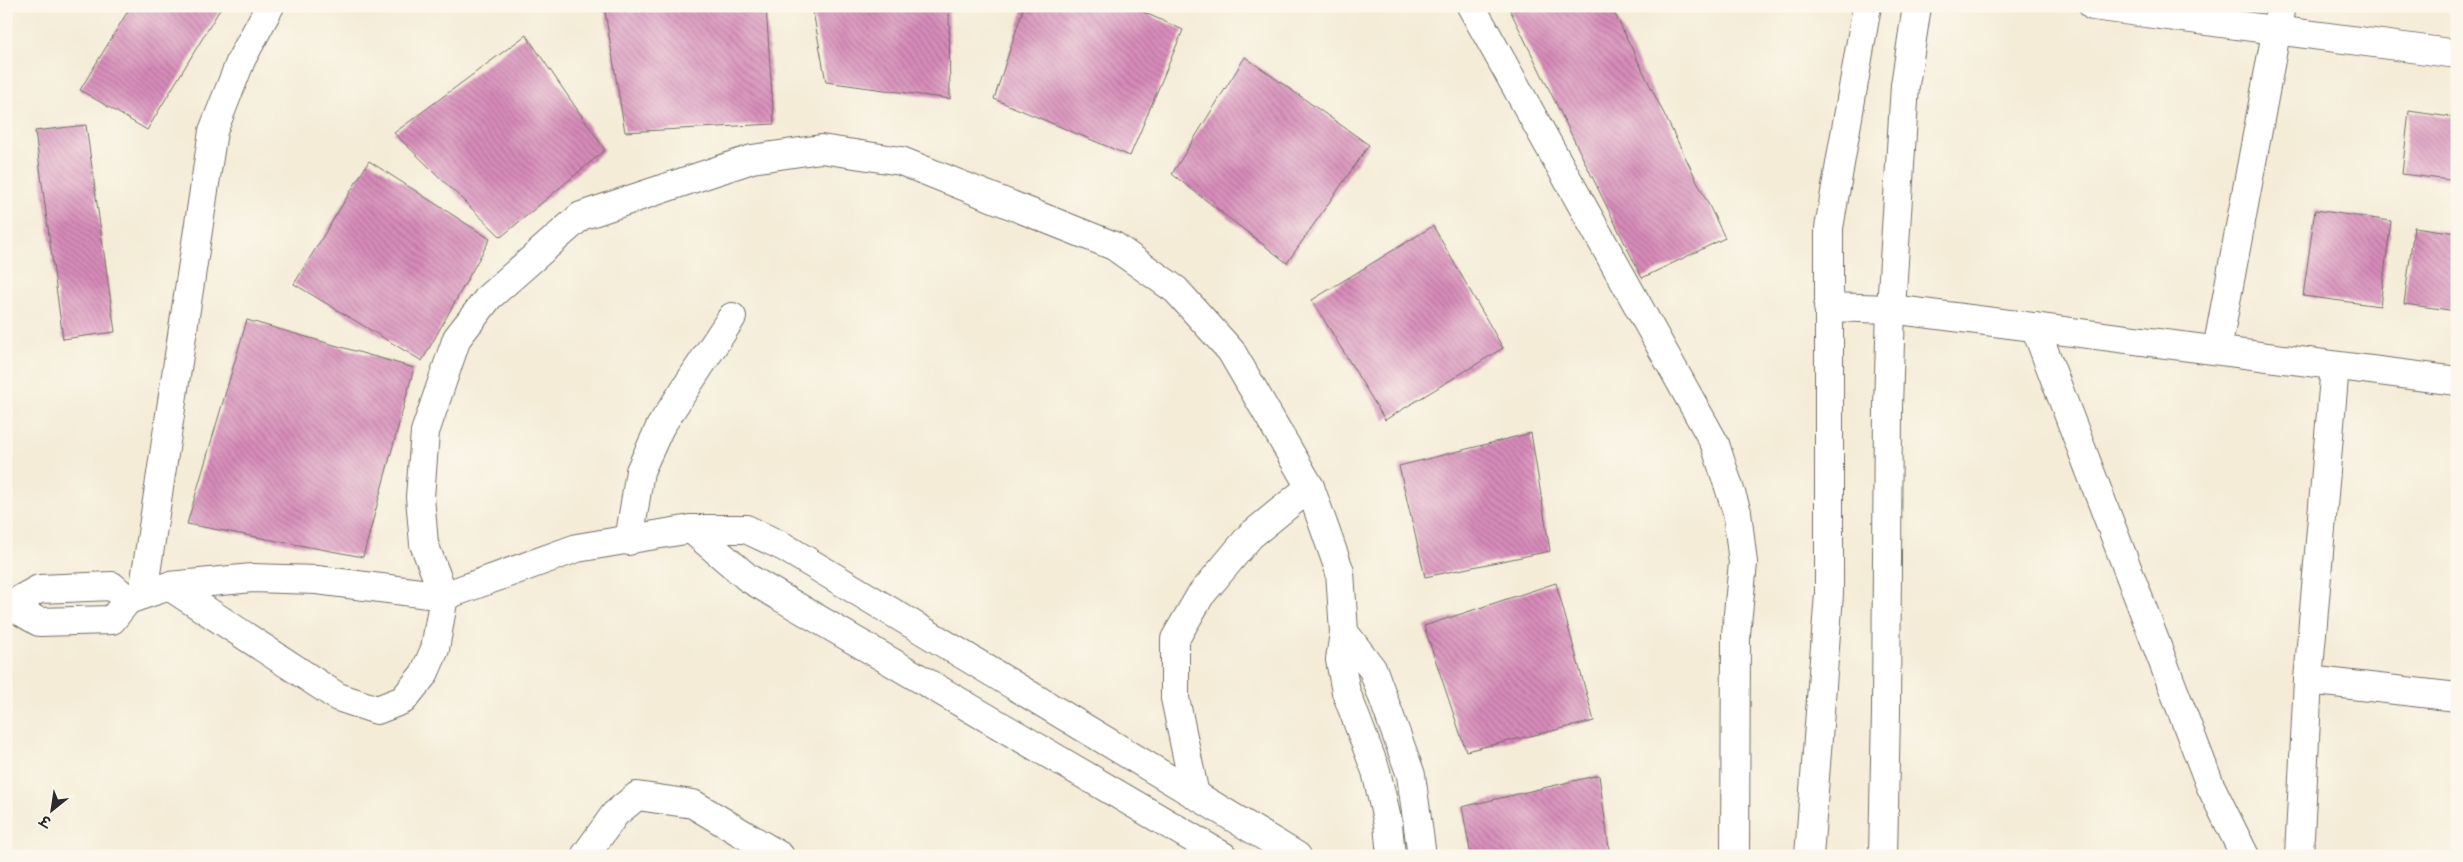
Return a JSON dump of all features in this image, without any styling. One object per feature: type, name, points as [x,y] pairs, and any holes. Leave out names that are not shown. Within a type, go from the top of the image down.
[{"type":"street","points":[[136,597],[213,131],[241,60],[270,6]]},
{"type":"street","points":[[1471,6],[1715,444],[1737,512],[1743,563],[1736,634],[1735,856]]},
{"type":"street","points":[[1809,856],[1830,594],[1829,228],[1867,6]]},
{"type":"street","points":[[1883,856],[1888,407],[1891,309],[1905,85],[1917,6]]},
{"type":"street","points":[[2092,6],[2280,18],[2457,54]]},
{"type":"street","points":[[2217,350],[2280,18]]},
{"type":"street","points":[[169,586],[338,698],[377,710],[403,700],[424,674],[435,649],[444,596],[424,544],[420,497],[425,432],[457,338],[489,297],[581,216],[752,160],[820,150],[901,161],[1114,246],[1176,290],[1231,351],[1310,487],[1340,572],[1344,632],[1340,660],[1346,692],[1376,771],[1388,824],[1391,856]]},
{"type":"street","points":[[1828,307],[1891,309],[2457,381]]},
{"type":"street","points":[[628,540],[640,471],[660,427],[732,318]]},
{"type":"street","points":[[2035,327],[2210,785],[2246,856]]},
{"type":"street","points":[[2299,856],[2308,680],[2335,366]]},
{"type":"street","points":[[1195,795],[1176,698],[1175,640],[1200,596],[1250,536],[1310,487]]},
{"type":"street","points":[[8,605],[39,589],[112,586],[136,597],[169,586],[252,578],[317,580],[444,596],[577,548],[691,529],[746,529],[784,547],[1297,856]]},
{"type":"street","points":[[691,529],[748,578],[1222,856]]},
{"type":"street","points":[[1344,632],[1373,670],[1411,775],[1422,856]]},
{"type":"street","points":[[2308,680],[2457,697]]},
{"type":"street","points":[[585,856],[615,814],[637,796],[693,804],[780,856]]},
{"type":"building","points":[[131,6],[222,6],[147,130],[80,90]]},
{"type":"building","points":[[604,6],[766,6],[774,124],[625,132]]},
{"type":"building","points":[[812,6],[949,6],[950,99],[826,82]]},
{"type":"building","points":[[1024,6],[1130,6],[1183,30],[1130,156],[994,99]]},
{"type":"building","points":[[1508,6],[1611,6],[1725,238],[1642,278]]},
{"type":"building","points":[[526,35],[605,150],[501,237],[394,133]]},
{"type":"building","points":[[1245,57],[1369,145],[1287,263],[1172,174]]},
{"type":"building","points":[[2409,111],[2457,118],[2457,181],[2402,174]]},
{"type":"building","points":[[86,125],[115,332],[63,339],[35,131]]},
{"type":"building","points":[[369,161],[490,239],[422,361],[294,284]]},
{"type":"building","points":[[2315,210],[2391,221],[2380,306],[2303,296]]},
{"type":"building","points":[[1433,226],[1503,348],[1385,420],[1312,300]]},
{"type":"building","points":[[2414,227],[2457,233],[2457,311],[2404,304]]},
{"type":"building","points":[[247,320],[414,368],[363,557],[187,524]]},
{"type":"building","points":[[1531,433],[1550,551],[1425,577],[1399,466]]},
{"type":"building","points":[[1556,583],[1594,721],[1466,751],[1424,626]]},
{"type":"building","points":[[1599,775],[1610,856],[1471,856],[1462,807]]}]
